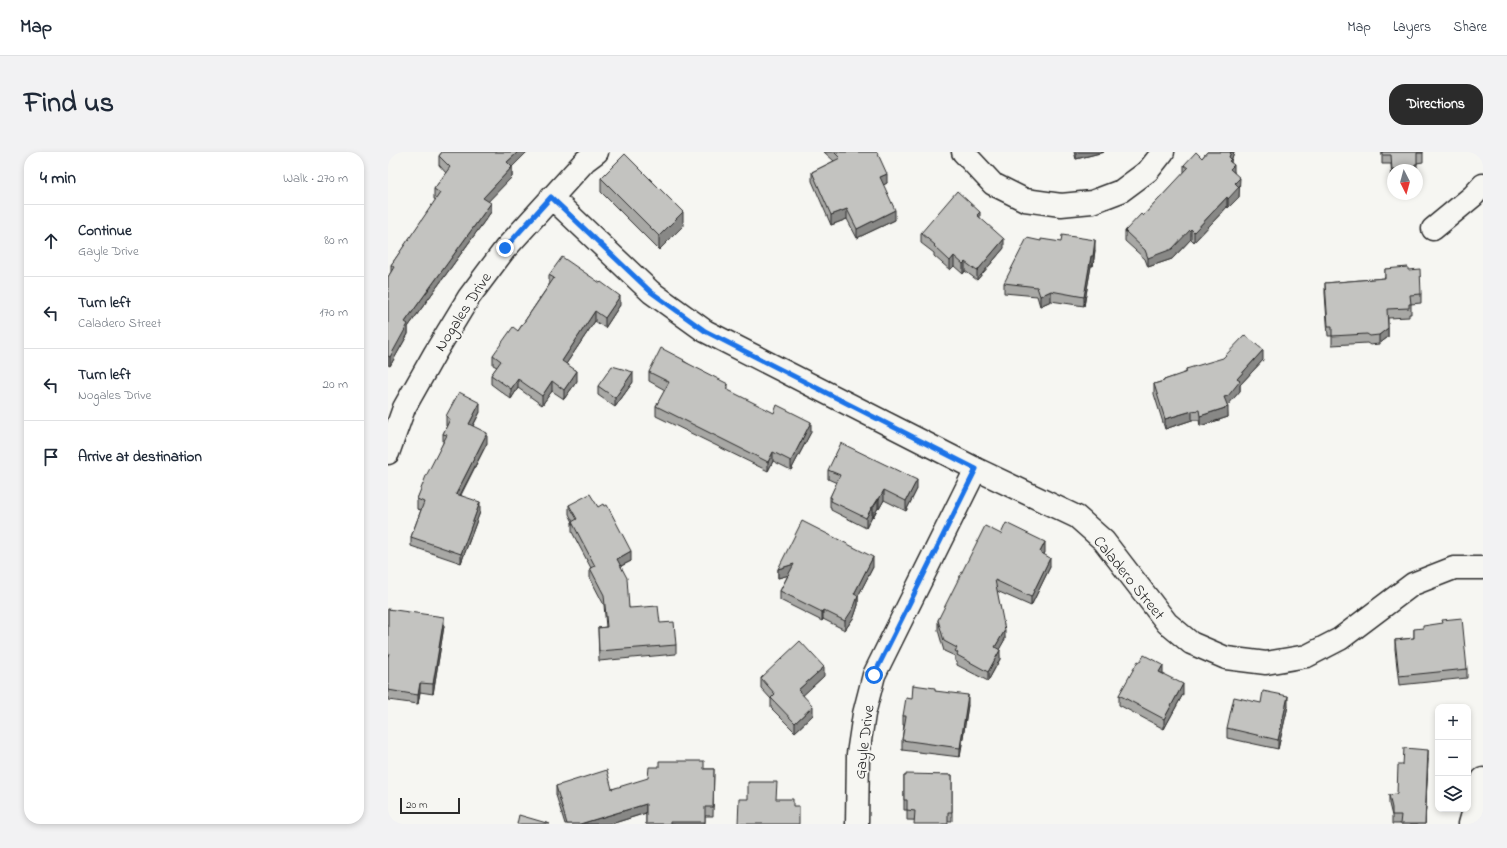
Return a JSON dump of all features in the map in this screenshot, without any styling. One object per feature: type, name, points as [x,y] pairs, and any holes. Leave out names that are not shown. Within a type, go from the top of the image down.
[{"type":"street","name":"Nogales Drive","points":[[388,453],[404,408],[468,297],[505,248],[585,161],[597,152]]},
{"type":"street","points":[[963,152],[993,184],[1025,200],[1061,205],[1092,202],[1121,190],[1148,170],[1163,152]]},
{"type":"street","points":[[1433,229],[1473,196],[1483,185]]},
{"type":"street","name":"Caladero Street","points":[[551,197],[651,292],[705,331],[976,469],[1076,517],[1104,541],[1167,623],[1191,643],[1226,658],[1266,663],[1307,656],[1340,639],[1413,584],[1454,568],[1483,568]]},
{"type":"street","name":"Gayle Drive","points":[[857,824],[858,754],[864,714],[874,675],[976,469]]},
{"type":"street","points":[[1470,824],[1483,780]]},
{"type":"building","points":[[442,152],[518,152],[507,162],[512,167],[483,198],[491,203],[405,322],[408,324],[390,357],[388,356],[388,277],[394,267],[391,265],[440,193],[434,189],[450,167],[439,156]]},
{"type":"building","points":[[834,152],[877,152],[887,174],[880,177],[895,210],[857,229],[847,209],[831,215],[812,172],[840,158]]},
{"type":"building","points":[[1196,152],[1202,158],[1207,152],[1231,152],[1229,157],[1231,159],[1229,161],[1234,165],[1230,169],[1240,178],[1235,183],[1239,187],[1228,199],[1227,197],[1194,232],[1191,229],[1172,249],[1148,258],[1145,250],[1125,231],[1141,214],[1143,216],[1188,168],[1184,165]]},
{"type":"building","points":[[1382,152],[1423,152],[1417,153],[1417,164],[1392,164],[1391,155],[1382,155]]},
{"type":"building","points":[[625,154],[683,212],[659,236],[601,178]]},
{"type":"building","points":[[957,191],[980,212],[977,215],[1004,239],[977,271],[965,262],[963,264],[954,256],[950,261],[921,233]]},
{"type":"building","points":[[1062,235],[1095,240],[1084,297],[1051,291],[1040,296],[1037,287],[1004,283],[1027,238],[1041,241],[1041,239],[1061,242]]},
{"type":"building","points":[[562,257],[620,296],[605,318],[595,311],[562,361],[577,371],[564,390],[552,381],[542,396],[518,379],[511,389],[491,375],[501,361],[493,355],[513,327],[518,331],[554,278],[549,275]]},
{"type":"building","points":[[1408,267],[1408,270],[1420,269],[1421,294],[1410,295],[1411,304],[1409,304],[1409,308],[1387,309],[1388,328],[1379,335],[1370,336],[1367,334],[1332,336],[1332,326],[1328,326],[1325,283],[1385,278],[1385,269]]},
{"type":"building","points":[[1245,335],[1263,350],[1237,379],[1240,381],[1228,396],[1224,397],[1228,407],[1200,416],[1199,410],[1165,419],[1154,384],[1187,372],[1186,369],[1223,358]]},
{"type":"building","points":[[661,348],[728,384],[726,389],[774,413],[777,405],[811,422],[791,461],[773,452],[768,462],[656,406],[669,382],[649,372]]},
{"type":"building","points":[[612,366],[633,372],[615,398],[598,386]]},
{"type":"building","points":[[459,392],[480,403],[469,424],[487,433],[456,494],[480,502],[461,554],[411,537],[424,502],[417,499],[426,476],[447,435],[443,434],[450,419],[446,416]]},
{"type":"building","points":[[841,443],[917,480],[906,501],[884,490],[866,518],[831,501],[832,498],[830,497],[840,475],[828,470]]},
{"type":"building","points":[[590,494],[598,507],[603,504],[604,506],[607,505],[631,551],[617,559],[627,578],[629,608],[658,606],[660,623],[674,622],[676,645],[599,651],[598,628],[607,627],[604,595],[590,568],[595,566],[572,522],[577,519],[569,505]]},
{"type":"building","points":[[802,521],[873,557],[854,594],[858,596],[854,607],[845,621],[823,610],[822,612],[780,591],[794,564],[778,569]]},
{"type":"building","points":[[1006,523],[1045,542],[1040,552],[1050,558],[1031,597],[995,580],[1005,630],[995,647],[1000,650],[988,672],[957,655],[958,653],[955,651],[957,648],[944,641],[938,620],[985,526],[1001,534]]},
{"type":"building","points":[[388,609],[444,617],[433,684],[420,683],[418,695],[388,690]]},
{"type":"building","points":[[1462,618],[1467,669],[1399,676],[1395,640],[1414,638],[1414,629],[1423,628],[1423,626],[1443,623],[1442,620]]},
{"type":"building","points":[[800,641],[824,667],[798,690],[813,706],[795,723],[771,698],[775,694],[761,678]]},
{"type":"building","points":[[1144,655],[1163,665],[1159,672],[1183,684],[1164,719],[1119,695],[1138,661],[1140,662]]},
{"type":"building","points":[[913,685],[935,688],[935,691],[968,695],[960,748],[902,740],[906,716],[903,716],[906,698],[912,699]]},
{"type":"building","points":[[1263,691],[1288,696],[1278,740],[1227,728],[1234,697],[1261,703]]},
{"type":"building","points":[[1404,748],[1428,750],[1425,824],[1400,824],[1401,815],[1392,815],[1389,795],[1397,794],[1398,765],[1403,765]]},
{"type":"building","points":[[659,761],[704,761],[704,769],[714,769],[713,807],[705,807],[705,822],[646,824],[646,804],[580,824],[567,824],[556,786],[607,770],[612,789],[648,778],[649,767],[659,767]]},
{"type":"building","points":[[906,774],[952,775],[952,812],[948,812],[948,824],[914,824],[915,811],[907,810],[907,800],[904,800],[904,776],[906,776]]},
{"type":"building","points":[[748,782],[777,782],[776,799],[793,799],[793,806],[799,806],[799,824],[738,824],[739,799],[748,799]]},
{"type":"building","points":[[519,815],[550,824],[517,824]]},
{"type":"route","points":[[505,248],[551,197],[651,292],[705,331],[976,469],[874,675]]}]
